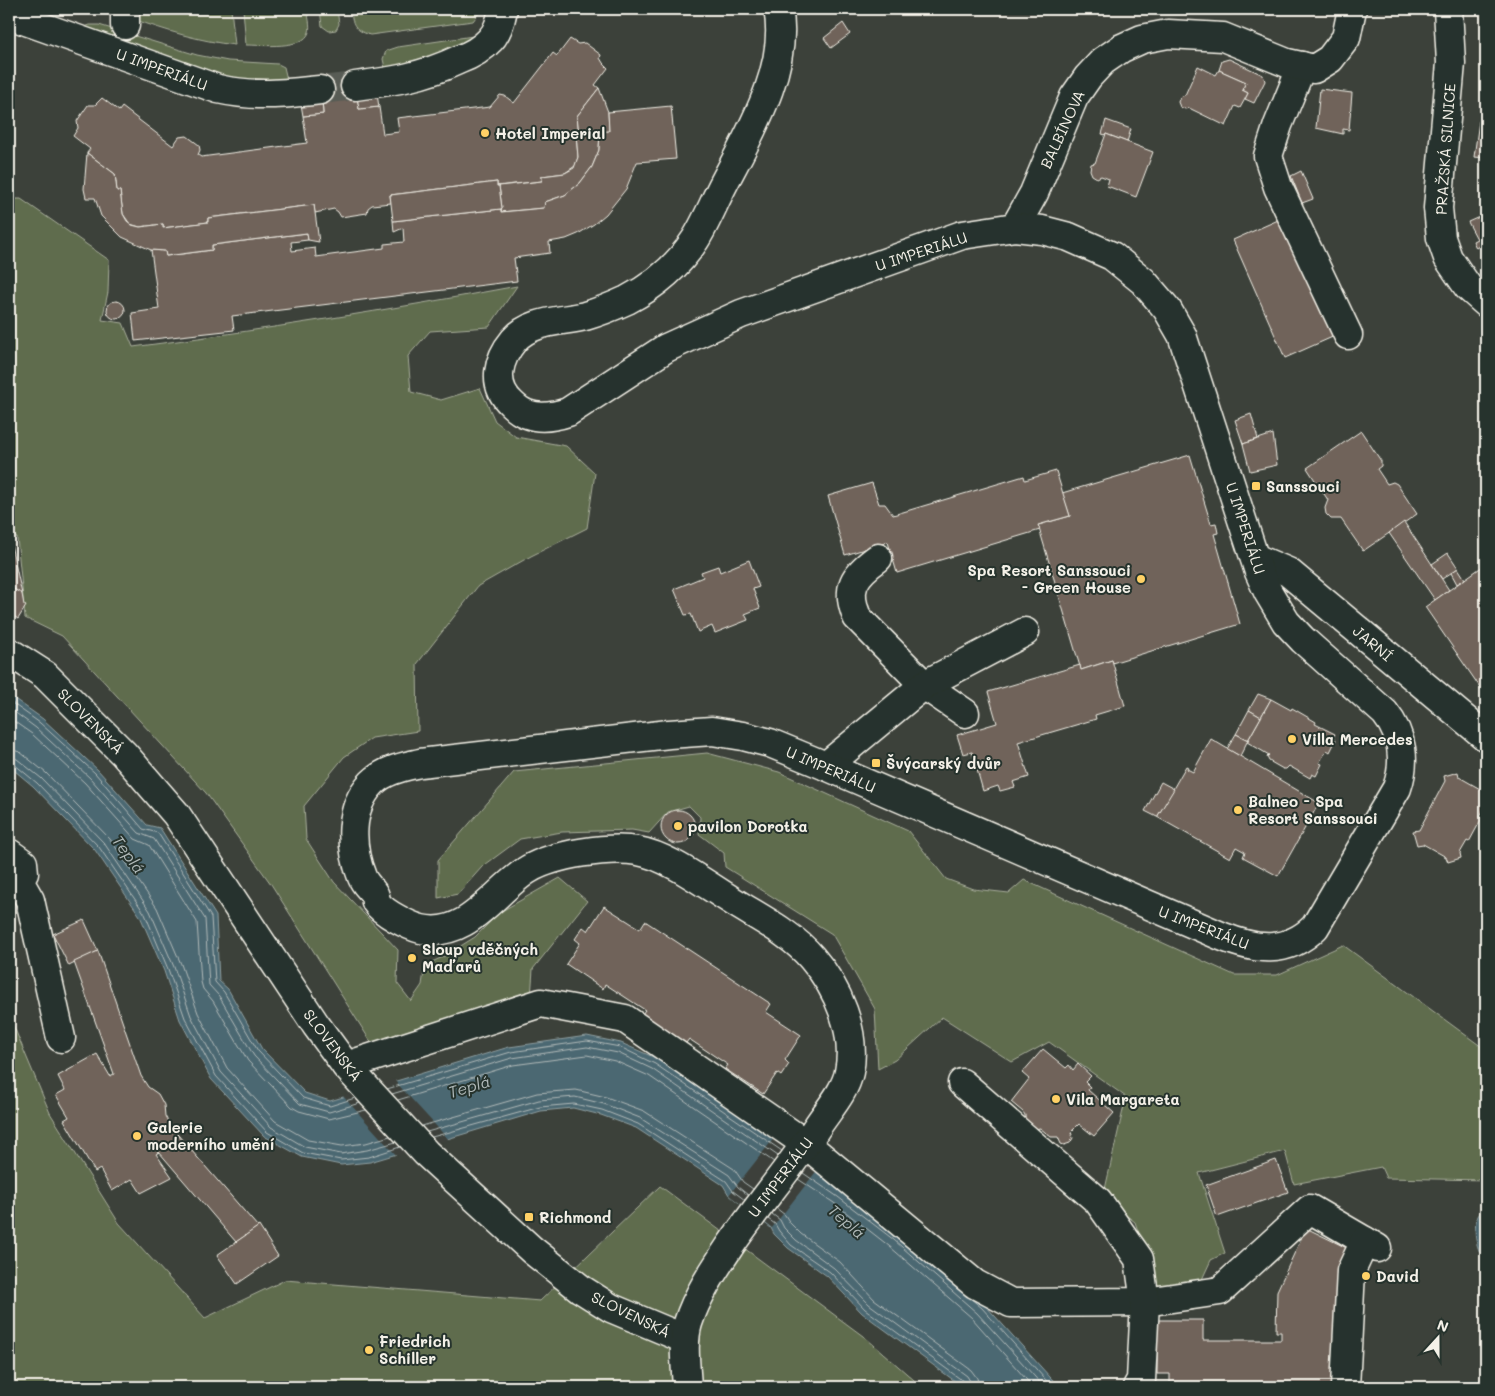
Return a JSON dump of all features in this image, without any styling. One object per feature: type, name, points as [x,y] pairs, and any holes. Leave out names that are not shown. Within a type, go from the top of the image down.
[{"type":"street","points":[[354,86],[406,79],[435,71],[468,56],[490,40],[498,30],[503,9]]},
{"type":"street","name":"BALBÍNOVA","points":[[1015,227],[1034,193],[1074,97],[1088,76],[1103,61],[1122,48],[1142,39],[1168,34],[1223,38],[1287,63],[1314,69],[1330,59],[1346,38],[1352,9]]},
{"type":"street","name":"PRAŽSKÁ SILNICE","points":[[1448,9],[1451,63],[1438,208],[1441,238],[1448,258],[1468,287],[1486,303]]},
{"type":"street","name":"U IMPERIÁLU","points":[[685,1340],[687,1326],[702,1291],[714,1270],[752,1213],[802,1148],[845,1086],[849,1071],[850,1035],[834,990],[811,957],[789,936],[691,875],[658,858],[639,851],[586,852],[561,857],[532,867],[520,875],[473,917],[439,931],[420,929],[394,918],[376,902],[375,896],[363,880],[354,849],[353,826],[357,809],[364,794],[385,773],[400,767],[420,763],[669,734],[712,731],[743,736],[770,743],[826,766],[1242,945],[1262,948],[1278,947],[1292,943],[1307,935],[1315,927],[1397,788],[1402,775],[1403,762],[1402,748],[1395,727],[1385,713],[1303,640],[1286,622],[1268,592],[1255,558],[1182,335],[1167,309],[1144,281],[1112,256],[1069,236],[1015,227],[962,235],[741,314],[666,348],[568,412],[556,416],[540,417],[528,415],[507,399],[500,386],[498,374],[502,361],[516,338],[529,328],[545,323],[585,316],[627,300],[648,288],[663,276],[695,240],[751,130],[764,100],[775,68],[785,11]]},
{"type":"street","name":"U IMPERIÁLU","points":[[9,15],[218,89],[240,94],[260,95],[320,90]]},
{"type":"street","points":[[1302,66],[1278,125],[1268,156],[1278,187],[1348,335]]},
{"type":"street","points":[[878,558],[857,575],[851,588],[852,604],[857,617],[924,685],[965,713]]},
{"type":"street","name":"JARNÍ","points":[[1255,558],[1288,572],[1486,737]]},
{"type":"street","points":[[826,766],[924,685],[1025,632]]},
{"type":"street","name":"SLOVENSKÁ","points":[[9,652],[45,675],[124,754],[176,814],[316,1025],[346,1066],[366,1088],[426,1153],[532,1250],[581,1290],[611,1308],[685,1340],[687,1387]]},
{"type":"street","points":[[9,853],[23,863],[24,873],[14,879],[30,900],[61,1038]]},
{"type":"street","points":[[346,1066],[541,1003],[625,1019],[802,1148],[975,1284],[1011,1303],[1146,1302],[1220,1291],[1310,1209],[1371,1245],[1351,1270],[1345,1387]]},
{"type":"street","points":[[962,1083],[1098,1201],[1139,1259],[1146,1302],[1141,1380],[1137,1387]]},
{"type":"green space","points":[[133,9],[231,9],[235,45],[209,41],[158,28],[133,19]]},
{"type":"green space","points":[[243,9],[307,9],[310,30],[305,38],[291,44],[271,46],[246,45]]},
{"type":"green space","points":[[320,9],[337,9],[339,24],[336,30],[329,31],[322,26]]},
{"type":"green space","points":[[351,9],[482,9],[473,21],[370,35],[357,29],[352,19]]},
{"type":"green space","points":[[90,25],[99,25],[197,55],[228,61],[278,64],[284,67],[288,84],[238,83],[79,29]]},
{"type":"green space","points":[[480,35],[446,54],[389,70],[385,68],[383,59],[386,51],[398,47]]},
{"type":"green space","points":[[1486,52],[1486,114],[1481,113]]},
{"type":"green space","points":[[9,199],[21,199],[109,260],[108,292],[102,320],[123,323],[133,347],[325,319],[517,286],[489,327],[430,331],[408,356],[411,392],[441,400],[480,388],[495,421],[516,437],[566,446],[595,473],[587,528],[531,556],[478,586],[417,664],[418,731],[372,738],[344,757],[304,806],[306,839],[334,882],[398,950],[397,983],[411,1001],[422,985],[425,965],[443,957],[475,937],[500,912],[560,878],[587,901],[533,969],[531,998],[376,1050],[271,884],[206,793],[62,636],[25,618],[17,538],[9,533]]},
{"type":"green space","points":[[707,753],[779,772],[908,831],[946,879],[973,889],[1009,893],[1024,880],[1234,975],[1277,975],[1343,945],[1486,1050],[1486,1180],[1386,1178],[1381,1167],[1294,1184],[1285,1151],[1199,1173],[1225,1253],[1211,1260],[1198,1288],[1159,1294],[1135,1222],[1103,1198],[1126,1097],[1049,1042],[1012,1062],[942,1017],[895,1060],[878,1069],[875,1009],[832,934],[725,867],[724,853],[699,834],[700,817],[689,806],[668,812],[649,833],[632,830],[562,832],[520,839],[482,867],[458,894],[438,898],[438,860],[514,772]]},
{"type":"green space","points":[[9,1015],[50,1113],[119,1223],[205,1318],[285,1280],[540,1301],[660,1186],[867,1339],[922,1387],[9,1387]]},
{"type":"water","name":"Teplá","points":[[9,695],[43,719],[98,770],[147,825],[160,828],[216,916],[219,981],[228,989],[262,1049],[305,1093],[330,1101],[509,1047],[587,1036],[621,1043],[658,1059],[822,1173],[985,1305],[1059,1387],[963,1387],[862,1313],[827,1276],[788,1248],[774,1234],[771,1228],[729,1195],[723,1185],[636,1128],[601,1115],[573,1108],[541,1111],[370,1162],[341,1165],[302,1157],[264,1136],[211,1079],[180,1020],[164,971],[140,916],[95,850],[33,786],[9,766]]},
{"type":"water","points":[[1486,1207],[1486,1260],[1477,1246],[1475,1227],[1478,1216]]},
{"type":"pier","points":[[393,1079],[449,1140],[397,1156],[342,1095]]},
{"type":"pier","points":[[775,1137],[818,1169],[772,1228],[729,1195]]},
{"type":"building","points":[[843,23],[850,34],[831,48],[824,38]]},
{"type":"building","name":"Hotel Imperial","points":[[570,39],[578,44],[585,43],[601,55],[600,58],[608,68],[595,85],[599,88],[577,116],[579,134],[576,134],[578,157],[575,166],[565,173],[542,176],[542,181],[497,186],[497,182],[390,195],[391,203],[372,205],[368,208],[367,213],[341,217],[334,209],[315,213],[314,205],[208,218],[208,222],[163,228],[163,224],[140,227],[130,224],[123,214],[120,191],[117,191],[115,174],[87,153],[90,149],[73,136],[78,128],[77,121],[88,105],[95,105],[102,98],[119,111],[122,107],[173,146],[179,137],[187,136],[199,145],[198,155],[201,157],[307,143],[303,116],[323,114],[322,100],[357,96],[359,109],[379,107],[383,134],[399,132],[397,118],[490,107],[500,95],[505,96],[514,103],[553,53],[557,56]]},
{"type":"building","points":[[1229,59],[1263,75],[1265,81],[1254,103],[1245,99],[1248,93],[1242,90],[1246,82],[1219,70],[1222,61]]},
{"type":"building","points":[[1198,66],[1216,75],[1219,70],[1246,82],[1242,90],[1248,93],[1240,108],[1235,106],[1226,126],[1189,108],[1180,107],[1178,102],[1180,97],[1185,95]]},
{"type":"building","points":[[599,88],[608,112],[609,131],[600,132],[599,150],[592,167],[580,183],[565,195],[545,202],[544,208],[501,212],[499,186],[542,181],[542,176],[565,173],[574,168],[578,157],[576,134],[579,134],[577,116]]},
{"type":"building","points":[[1320,89],[1352,93],[1349,130],[1343,129],[1343,134],[1316,128]]},
{"type":"building","points":[[377,94],[379,107],[359,109],[357,96]]},
{"type":"building","points":[[322,100],[323,114],[303,116],[301,104]]},
{"type":"building","points":[[671,106],[676,159],[637,162],[626,189],[606,214],[594,224],[566,239],[549,242],[550,253],[514,258],[517,281],[232,316],[234,330],[135,341],[132,313],[159,309],[151,250],[165,251],[166,256],[212,250],[212,245],[307,233],[308,240],[291,242],[292,251],[315,248],[316,257],[384,248],[384,244],[404,242],[403,228],[394,232],[393,221],[501,209],[501,212],[544,208],[545,202],[565,195],[580,183],[592,167],[599,150],[600,132],[609,131],[608,112]]},
{"type":"building","points":[[1106,120],[1131,129],[1127,142],[1102,134]]},
{"type":"building","points":[[1479,121],[1486,122],[1486,158],[1474,157]]},
{"type":"building","points":[[1106,134],[1153,152],[1136,197],[1107,186],[1109,179],[1101,176],[1097,178],[1092,175],[1090,170],[1091,164],[1095,163]]},
{"type":"building","points":[[87,153],[115,174],[117,191],[120,191],[123,214],[132,225],[140,227],[163,224],[163,228],[208,222],[208,218],[314,205],[319,242],[308,240],[307,233],[212,245],[212,250],[166,256],[165,251],[151,250],[122,237],[101,216],[95,198],[86,198],[84,189]]},
{"type":"building","points":[[1301,171],[1313,199],[1302,203],[1291,176]]},
{"type":"building","points":[[497,182],[501,209],[393,221],[390,195]]},
{"type":"building","points":[[1486,214],[1486,253],[1481,245],[1476,248],[1473,241],[1477,239],[1468,222]]},
{"type":"building","points":[[1285,217],[1337,335],[1285,358],[1233,240]]},
{"type":"building","points":[[116,301],[122,304],[125,310],[122,316],[116,319],[110,316],[107,310],[110,304]]},
{"type":"building","points":[[1251,414],[1258,439],[1243,444],[1235,420]]},
{"type":"building","points":[[1361,431],[1381,461],[1381,466],[1377,469],[1387,484],[1393,482],[1397,484],[1417,514],[1363,551],[1341,519],[1331,519],[1326,514],[1325,508],[1328,500],[1307,468]]},
{"type":"building","points":[[1273,434],[1277,465],[1250,471],[1243,444]]},
{"type":"building","name":"Spa Resort Sanssouci - Green House","points":[[1190,455],[1211,524],[1216,523],[1218,533],[1214,534],[1240,624],[1112,663],[1112,660],[1081,670],[1038,525],[1070,516],[1062,493]]},
{"type":"building","points":[[1056,471],[1070,516],[1038,525],[1040,530],[897,573],[888,542],[845,555],[828,496],[872,483],[879,504],[885,504],[893,515],[1024,476],[1025,480]]},
{"type":"building","points":[[1404,522],[1449,590],[1435,600],[1389,533]]},
{"type":"building","points":[[9,545],[11,545],[22,594],[9,586]]},
{"type":"building","points":[[1448,553],[1458,568],[1442,579],[1432,564]]},
{"type":"building","points":[[749,560],[759,587],[753,589],[760,608],[745,614],[748,620],[715,633],[712,626],[698,632],[691,614],[685,615],[674,589],[703,577],[701,572],[718,566],[720,572]]},
{"type":"building","points":[[1486,564],[1486,696],[1425,607]]},
{"type":"building","points":[[1458,568],[1465,579],[1457,584],[1451,573]]},
{"type":"building","points":[[9,586],[22,594],[24,605],[26,606],[18,619],[9,613]]},
{"type":"building","points":[[1112,660],[1125,706],[1095,715],[1096,719],[1018,742],[1029,777],[1013,782],[1015,787],[1000,791],[998,786],[983,791],[972,752],[963,754],[957,735],[997,723],[988,692],[1080,665],[1081,670]]},
{"type":"building","points":[[1258,694],[1271,699],[1261,717],[1249,710]]},
{"type":"building","name":"Villa Mercedes","points":[[1271,699],[1291,710],[1292,708],[1316,722],[1315,724],[1335,734],[1333,738],[1336,740],[1330,752],[1327,750],[1319,763],[1322,764],[1316,776],[1312,774],[1310,778],[1289,766],[1283,769],[1269,761],[1267,757],[1269,755],[1247,742]]},
{"type":"building","points":[[1249,710],[1261,717],[1248,740],[1236,734]]},
{"type":"building","points":[[1236,734],[1248,740],[1240,756],[1227,749]]},
{"type":"building","name":"Balneo - Spa Resort Sanssouci","points":[[1211,739],[1319,803],[1278,876],[1243,857],[1245,852],[1236,847],[1230,858],[1157,817],[1186,766],[1188,767],[1187,769],[1193,772]]},
{"type":"building","points":[[1458,772],[1459,777],[1482,790],[1486,789],[1486,804],[1480,817],[1482,818],[1469,842],[1467,841],[1460,853],[1461,858],[1448,862],[1446,857],[1423,844],[1417,845],[1413,831],[1419,830],[1445,781],[1444,776]]},
{"type":"building","points":[[1161,782],[1174,789],[1157,817],[1145,811]]},
{"type":"building","name":"pavilon Dorotka","points":[[678,810],[690,815],[695,827],[690,839],[678,844],[666,839],[661,827],[666,815]]},
{"type":"building","points":[[604,906],[640,929],[645,921],[771,1004],[766,1012],[801,1035],[785,1060],[789,1064],[781,1076],[777,1073],[763,1094],[725,1069],[728,1065],[689,1039],[686,1043],[642,1014],[645,1010],[605,984],[603,989],[566,964],[580,943],[575,939],[583,927],[588,931]]},
{"type":"building","points":[[84,920],[98,951],[69,966],[53,934]]},
{"type":"building","points":[[98,951],[141,1076],[148,1087],[158,1094],[164,1105],[165,1116],[171,1127],[258,1227],[236,1242],[159,1152],[156,1154],[172,1177],[141,1193],[132,1179],[112,1191],[100,1169],[95,1172],[64,1120],[69,1117],[56,1095],[65,1090],[58,1076],[97,1054],[110,1076],[114,1074],[74,962]]},
{"type":"building","name":"Vila Margareta","points":[[1043,1049],[1066,1068],[1069,1065],[1073,1070],[1078,1064],[1091,1076],[1085,1082],[1090,1087],[1088,1090],[1114,1113],[1094,1136],[1079,1124],[1071,1132],[1073,1138],[1070,1143],[1061,1144],[1058,1137],[1051,1137],[1040,1128],[1035,1129],[1025,1120],[1023,1112],[1011,1102],[1029,1079],[1022,1073]]},
{"type":"building","points":[[1276,1160],[1288,1192],[1217,1217],[1206,1185]]},
{"type":"building","points":[[259,1226],[278,1256],[237,1284],[217,1255]]},
{"type":"building","points":[[1306,1228],[1347,1248],[1334,1386],[1170,1387],[1170,1374],[1157,1374],[1157,1320],[1203,1320],[1203,1340],[1281,1340],[1281,1332],[1276,1332],[1277,1291]]},
{"type":"tunnel","points":[[320,90],[355,86]]},
{"type":"place","name":"Hotel Imperial","points":[[485,133]]},
{"type":"place","name":"Sanssouci","points":[[1256,486]]},
{"type":"place","name":"Spa Resort Sanssouci - Green House","points":[[1141,579]]},
{"type":"place","name":"Villa Mercedes","points":[[1292,739]]},
{"type":"place","name":"Švýcarský dvůr","points":[[876,763]]},
{"type":"place","name":"Balneo - Spa Resort Sanssouci","points":[[1238,810]]},
{"type":"place","name":"pavilon Dorotka","points":[[678,826]]},
{"type":"place","name":"Sloup vděčných Maďarů","points":[[412,958]]},
{"type":"place","name":"Vila Margareta","points":[[1056,1099]]},
{"type":"place","name":"Galerie moderního umění","points":[[137,1136]]},
{"type":"place","name":"Richmond","points":[[529,1217]]},
{"type":"place","name":"David","points":[[1366,1276]]},
{"type":"place","name":"Friedrich Schiller","points":[[369,1350]]}]
